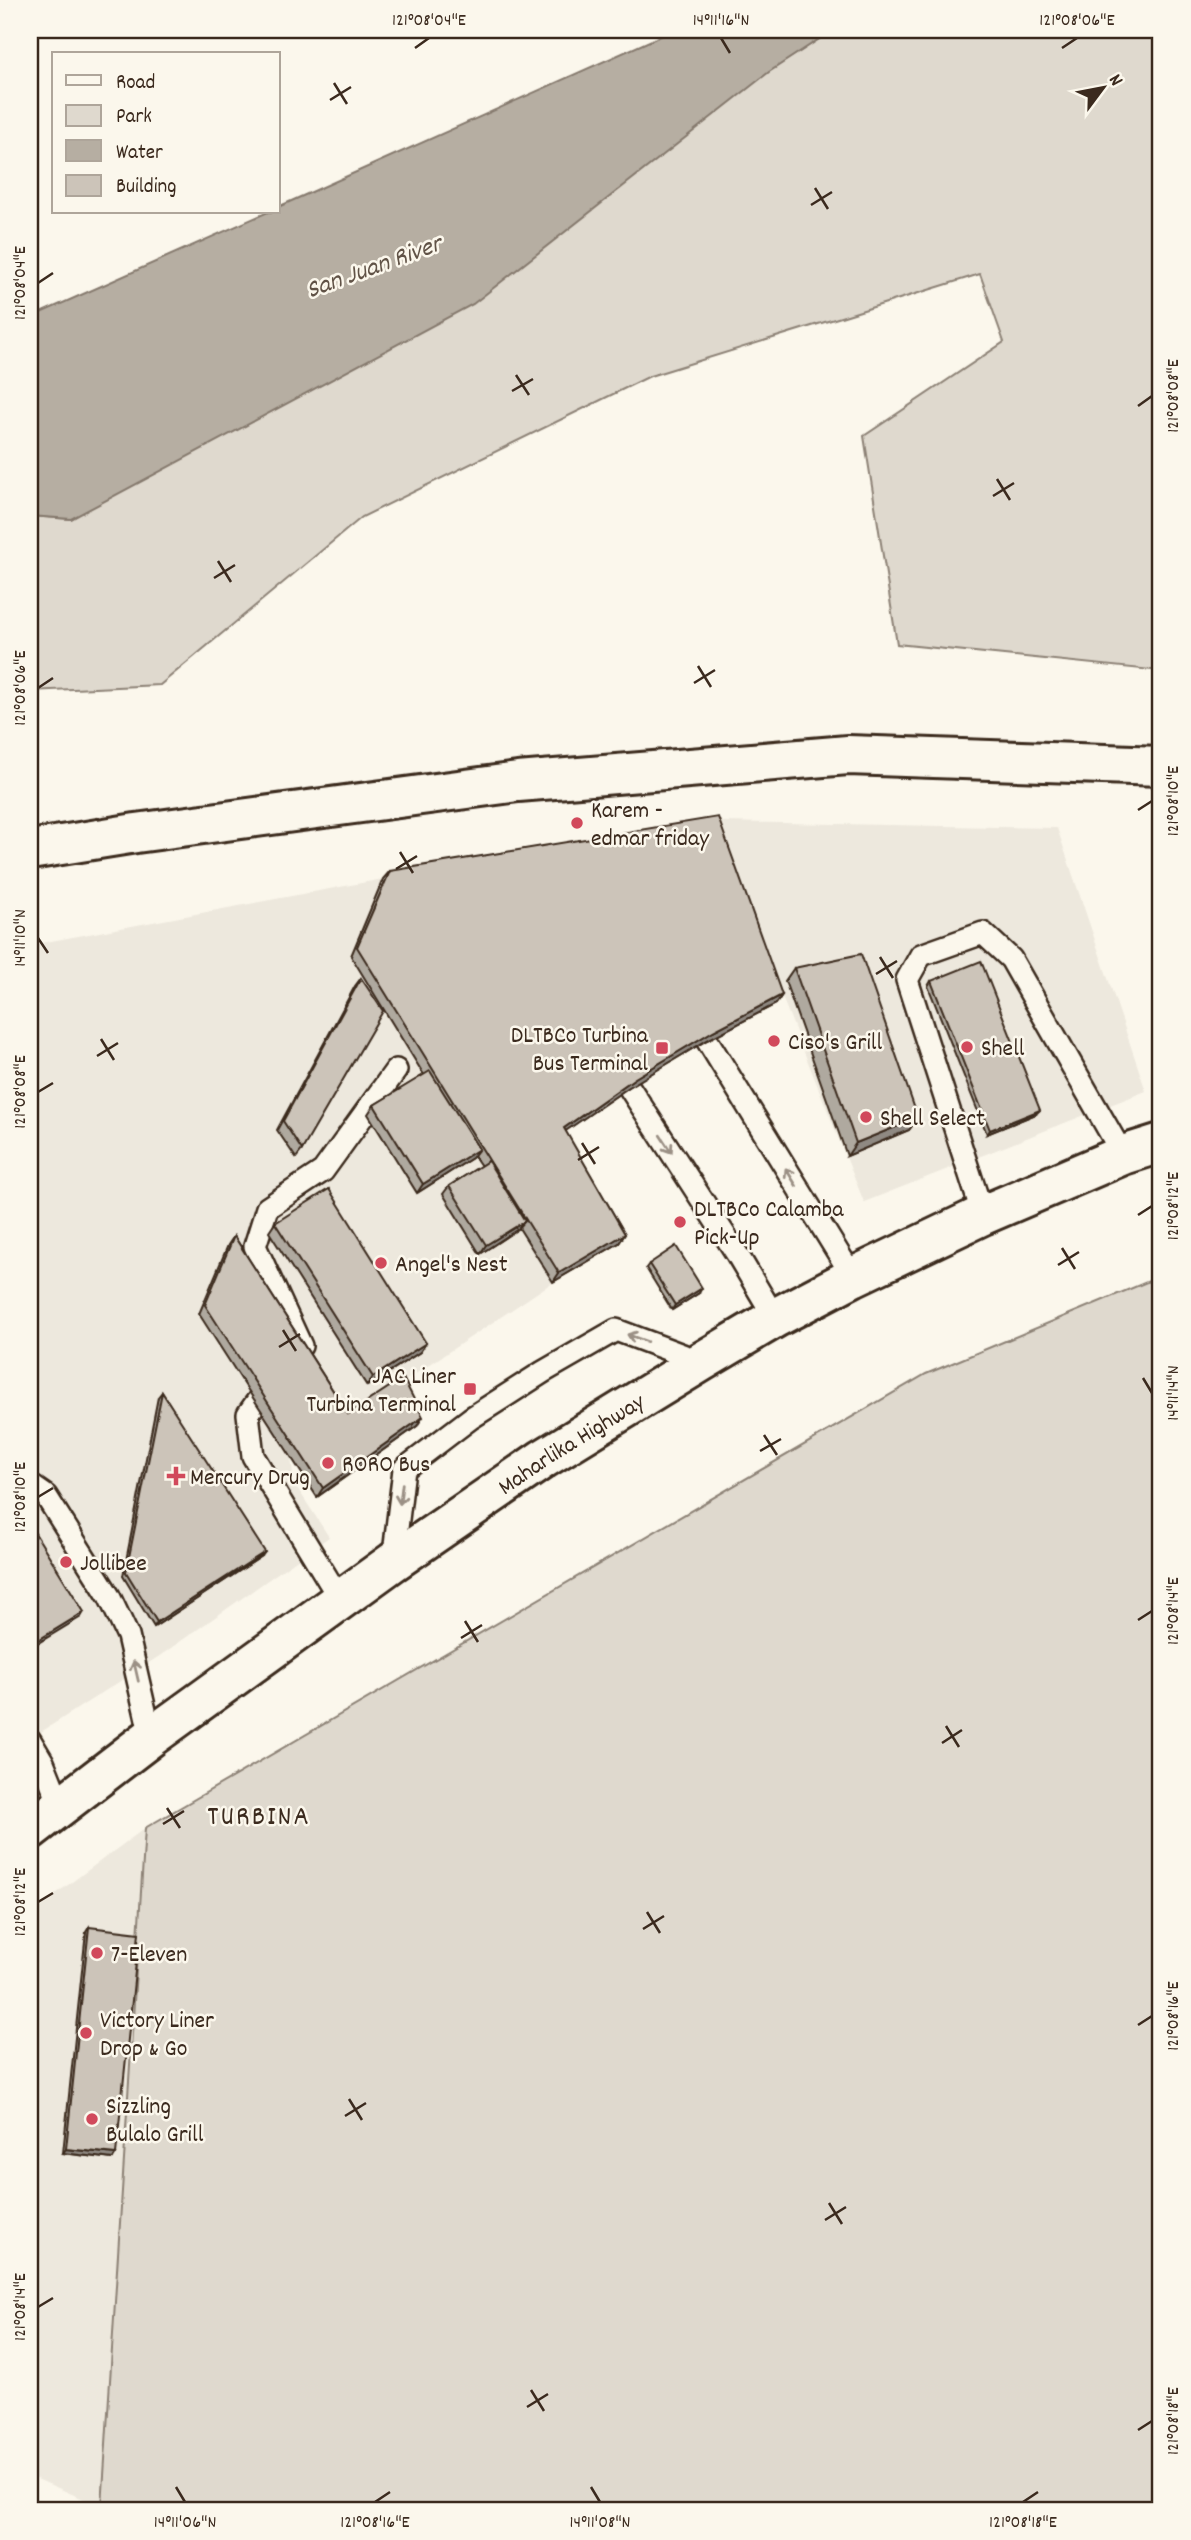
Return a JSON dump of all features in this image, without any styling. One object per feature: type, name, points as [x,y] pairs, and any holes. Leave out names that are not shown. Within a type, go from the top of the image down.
[{"type":"main road","points":[[30,850],[136,833],[518,782],[848,755],[1161,766]]},
{"type":"main road","name":"Maharlika Highway","points":[[30,1830],[152,1737],[393,1562],[543,1459],[701,1362],[775,1318],[853,1277],[983,1215],[1123,1155],[1161,1143]]},
{"type":"lane","points":[[983,1215],[906,980],[921,955],[983,933],[1011,959],[1123,1155]]},
{"type":"lane","points":[[707,1040],[853,1277]]},
{"type":"lane","points":[[313,1363],[299,1343],[255,1246],[267,1208],[323,1171],[396,1070]]},
{"type":"lane","points":[[629,1087],[775,1318]]},
{"type":"lane","points":[[393,1562],[404,1469],[471,1418],[616,1330],[701,1362]]},
{"type":"lane","points":[[299,1343],[248,1414],[253,1455],[341,1601]]},
{"type":"lane","points":[[30,1488],[33,1487],[46,1496],[109,1596],[128,1636],[152,1737]]},
{"type":"lane","points":[[30,1741],[43,1762],[61,1807]]},
{"type":"lane","points":[[30,1770],[61,1807]]},
{"type":"shaded area","name":"Shell","points":[[721,822],[1057,828],[1146,1091],[864,1202],[784,1002]]},
{"type":"shaded area","points":[[383,879],[351,956],[553,1282],[291,1457],[294,1483],[329,1537],[161,1655],[30,1739],[30,945]]},
{"type":"shaded area","points":[[145,1828],[102,2507],[30,2476],[30,1913]]},
{"type":"green space","points":[[833,30],[1161,30],[1161,671],[897,644],[864,436],[1004,342],[980,274],[650,376],[362,517],[160,685],[30,691],[30,516],[71,519]]},
{"type":"green space","points":[[1161,1276],[1161,2510],[117,2510],[102,2507],[145,1828],[926,1374]]},
{"type":"water","name":"San Juan River","points":[[674,30],[833,30],[769,72],[473,304],[71,519],[30,516],[30,315],[36,315],[263,214],[280,214],[280,206]]},
{"type":"building","points":[[718,817],[782,995],[713,1031],[635,1078],[564,1128],[625,1234],[559,1273],[357,947],[390,871]]},
{"type":"building","points":[[861,954],[918,1118],[856,1143],[794,968]]},
{"type":"building","points":[[981,961],[1040,1110],[990,1130],[931,981]]},
{"type":"building","points":[[361,978],[383,1011],[302,1150],[283,1121]]},
{"type":"building","points":[[430,1071],[479,1149],[423,1184],[374,1105]]},
{"type":"building","points":[[488,1161],[525,1221],[486,1245],[449,1186]]},
{"type":"building","points":[[329,1189],[426,1343],[373,1377],[275,1223]]},
{"type":"building","points":[[234,1236],[348,1414],[403,1378],[423,1417],[323,1488],[205,1305]]},
{"type":"building","points":[[676,1246],[702,1288],[675,1305],[649,1264]]},
{"type":"building","name":"Mercury Drug","points":[[162,1392],[265,1552],[157,1622],[126,1572]]},
{"type":"building","points":[[30,1525],[84,1612],[30,1645]]},
{"type":"building","points":[[89,1927],[139,1933],[116,2154],[66,2149]]},
{"type":"place","name":"Karem - edmar friday","points":[[577,823]]},
{"type":"place","name":"Ciso's Grill","points":[[774,1041]]},
{"type":"place","name":"Shell","points":[[967,1047]]},
{"type":"place","name":"DLTBCo Turbina Bus Terminal","points":[[662,1048]]},
{"type":"place","name":"Shell Select","points":[[866,1117]]},
{"type":"place","name":"DLTBCo Calamba Pick-Up","points":[[680,1222]]},
{"type":"place","name":"Angel's Nest","points":[[381,1263]]},
{"type":"place","name":"JAC Liner Turbina Terminal","points":[[470,1389]]},
{"type":"place","name":"RORO Bus","points":[[328,1463]]},
{"type":"place","name":"Mercury Drug","points":[[176,1476]]},
{"type":"place","name":"Jollibee","points":[[66,1562]]},
{"type":"place","name":"7-Eleven","points":[[97,1953]]},
{"type":"place","name":"Victory Liner Drop & Go","points":[[86,2033]]},
{"type":"place","name":"Sizzling Bulalo Grill","points":[[92,2119]]},
{"type":"district","name":"TURBINA","points":[[259,1814]]}]
